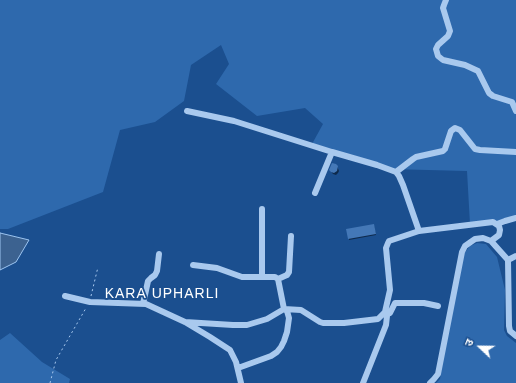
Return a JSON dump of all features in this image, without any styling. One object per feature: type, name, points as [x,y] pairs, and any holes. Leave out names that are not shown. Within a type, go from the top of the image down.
[{"type":"street","points":[[446,0],[443,8],[450,31],[448,36],[438,45],[436,49],[438,56],[443,60],[464,65],[478,71],[489,93],[493,96],[512,102],[516,111]]},
{"type":"street","points":[[187,111],[234,121],[396,172],[403,185],[419,231]]},
{"type":"street","points":[[396,172],[413,158],[445,150],[451,131],[455,128],[460,130],[475,149],[516,152]]},
{"type":"street","points":[[315,193],[332,152]]},
{"type":"street","points":[[262,209],[262,277]]},
{"type":"street","points":[[363,383],[386,325],[386,313],[390,290],[386,248],[389,241],[419,231],[493,222],[497,224],[516,218]]},
{"type":"street","points":[[491,241],[499,234],[500,228],[497,224]]},
{"type":"street","points":[[194,265],[217,268],[242,277],[275,277],[278,279],[287,275],[289,272],[292,236]]},
{"type":"street","points":[[430,383],[437,375],[462,252],[465,246],[475,239],[483,238],[491,241],[508,260],[509,326],[510,331],[516,336]]},
{"type":"street","points":[[143,304],[148,281],[157,271],[159,254]]},
{"type":"street","points":[[508,260],[516,256]]},
{"type":"street","points":[[238,368],[271,356],[281,347],[287,332],[289,318],[287,311],[284,309],[278,279]]},
{"type":"street","points":[[65,296],[90,302],[143,304],[152,306],[185,322],[228,348],[238,368],[241,383]]},
{"type":"street","points":[[185,322],[247,325],[267,319],[284,309],[301,310],[325,324],[344,323],[374,320],[386,313],[390,313],[395,303],[425,303],[438,306]]},
{"type":"path","points":[[50,383],[56,360],[90,302],[98,267]]},
{"type":"shaded area","points":[[0,0],[516,0],[516,221],[470,224],[467,171],[389,169],[312,144],[323,124],[305,108],[257,116],[216,84],[229,64],[221,45],[191,65],[184,101],[155,122],[120,130],[103,192],[8,229],[0,229]]},
{"type":"shaded area","points":[[0,233],[29,240],[16,262],[0,270]]},
{"type":"shaded area","points":[[477,243],[486,244],[497,257],[505,290],[504,330],[507,336],[516,343],[516,383],[436,383],[440,379],[453,287],[462,256],[470,246]]},
{"type":"shaded area","points":[[10,333],[42,362],[70,379],[69,383],[0,383],[0,340]]},
{"type":"building","points":[[332,163],[338,166],[337,171],[334,173],[329,170]]},
{"type":"building","points":[[374,224],[376,234],[348,239],[346,229]]},
{"type":"district","name":"KARA UPHARLI","points":[[162,294]]}]
